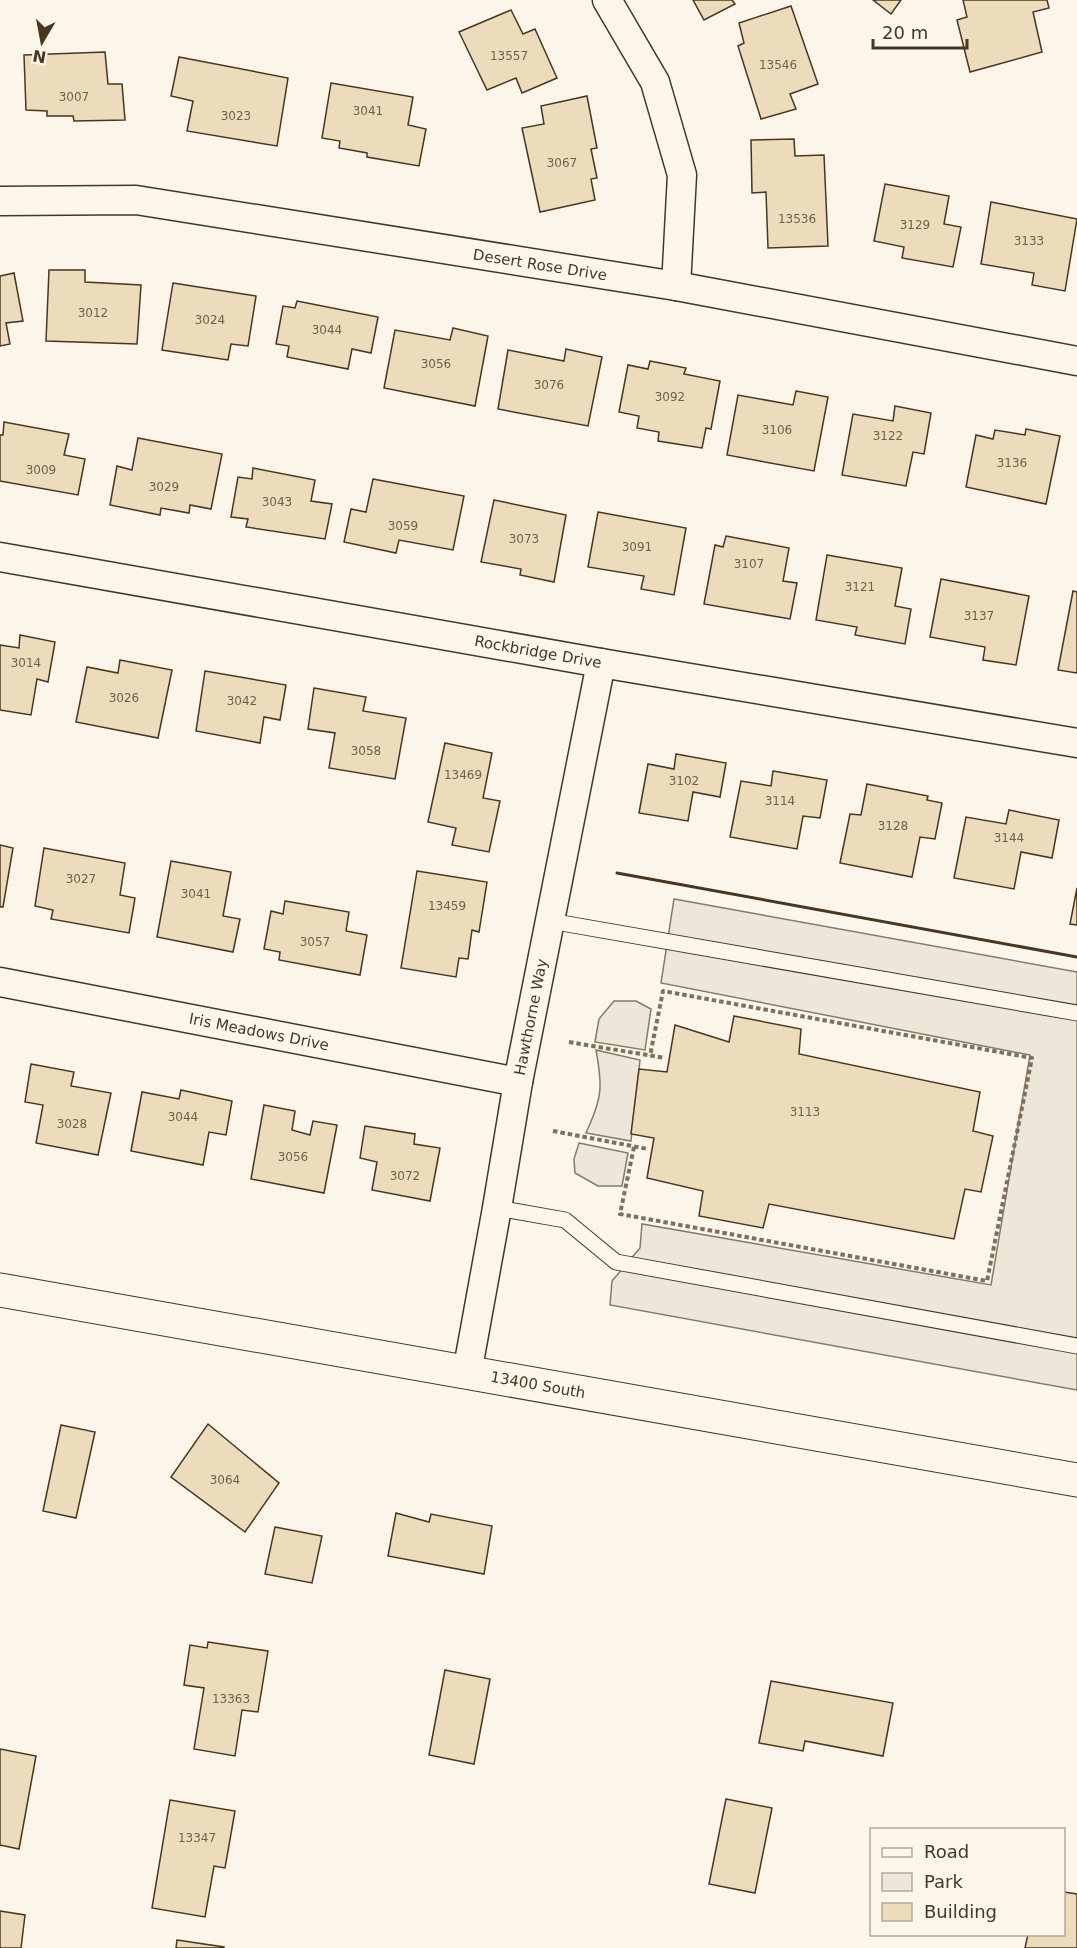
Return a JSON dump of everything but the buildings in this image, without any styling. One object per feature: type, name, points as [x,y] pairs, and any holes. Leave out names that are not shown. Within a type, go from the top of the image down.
[{"type":"main road","name":"13400 South","points":[[0,1290],[1077,1480]]},
{"type":"street","points":[[607,0],[656,82],[682,176],[676,286]]},
{"type":"street","name":"Desert Rose Drive","points":[[0,201],[136,200],[676,286],[1077,361]]},
{"type":"street","name":"Rockbridge Drive","points":[[0,557],[601,663],[1077,743]]},
{"type":"street","name":"Hawthorne Way","points":[[467,1373],[518,1082],[601,663]]},
{"type":"street","name":"Iris Meadows Drive","points":[[0,982],[518,1082]]},
{"type":"lane","points":[[550,921],[1077,1013]]},
{"type":"lane","points":[[497,1208],[565,1220],[616,1262],[1077,1346]]},
{"type":"path","points":[[634,1147],[620,1214],[987,1281],[1032,1058],[663,991],[650,1056]]},
{"type":"path","points":[[569,1042],[666,1058]]},
{"type":"path","points":[[553,1131],[648,1149]]},
{"type":"green space","points":[[614,1001],[636,1001],[651,1009],[645,1050],[595,1042],[599,1019]]},
{"type":"green space","points":[[596,1050],[640,1060],[631,1141],[586,1133],[600,1093]]},
{"type":"green space","points":[[579,1143],[628,1153],[622,1186],[598,1186],[575,1173],[574,1159]]},
{"type":"shaded area","points":[[674,899],[1077,972],[1077,1390],[610,1305],[612,1281],[640,1248],[642,1224],[991,1285],[1030,1055],[661,983]]},
{"type":"wall","points":[[617,873],[1077,957]]}]
